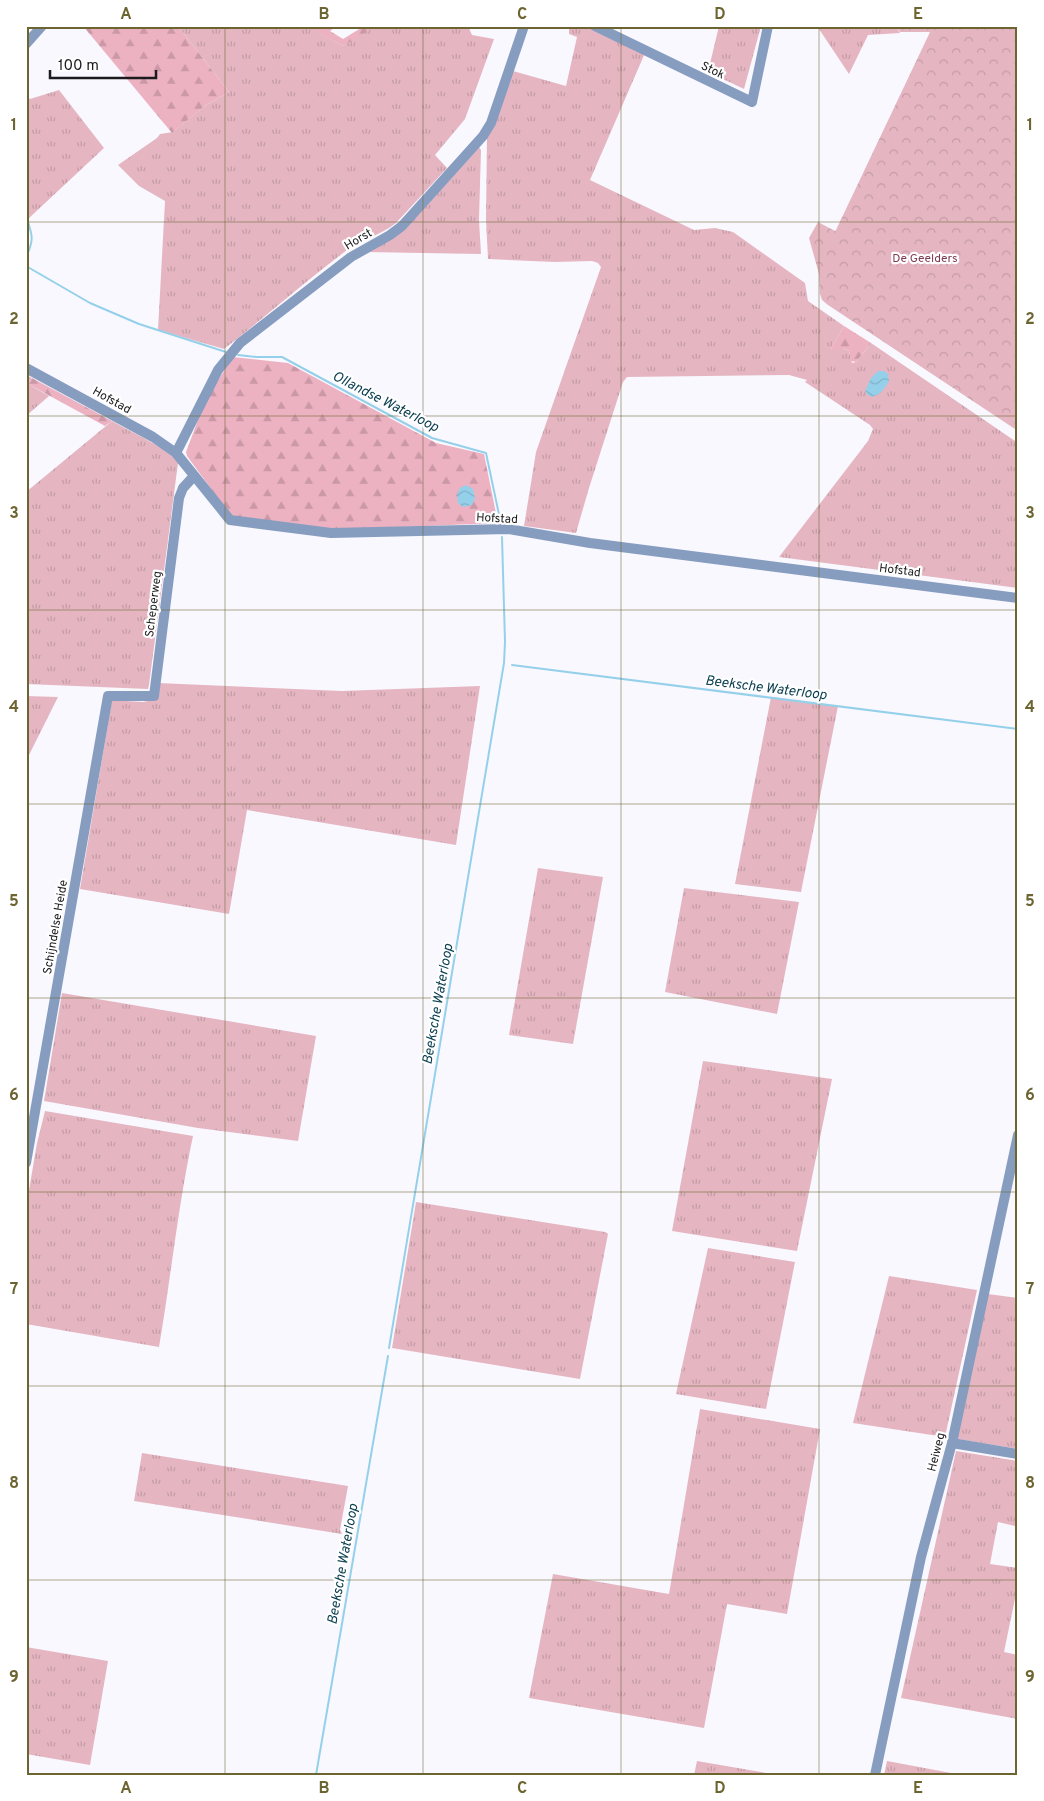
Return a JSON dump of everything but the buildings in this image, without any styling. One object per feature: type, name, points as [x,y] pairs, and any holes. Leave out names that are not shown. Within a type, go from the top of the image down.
[{"type":"street","points":[[26,44],[42,26]]},
{"type":"street","name":"Horst","points":[[176,453],[218,370],[240,343],[351,258],[402,226],[482,136],[491,123],[524,26]]},
{"type":"street","name":"Stok","points":[[595,26],[752,102],[768,26]]},
{"type":"street","name":"Hofstad","points":[[26,368],[153,437],[176,453],[230,520],[331,533],[508,529],[590,543],[1018,598]]},
{"type":"street","name":"Scheperweg","points":[[108,696],[154,696],[179,498],[182,488],[194,476]]},
{"type":"street","name":"Schijndelse Heide","points":[[26,1163],[108,696]]},
{"type":"street","name":"Heiweg","points":[[875,1775],[922,1557],[952,1443],[1018,1135]]},
{"type":"street","points":[[952,1443],[1018,1454]]},
{"type":"green space","points":[[83,26],[178,26],[229,92],[206,105],[172,133]]},
{"type":"green space","points":[[178,26],[322,26],[316,31],[343,46],[369,29],[367,26],[468,26],[472,35],[494,39],[465,119],[435,155],[447,168],[396,223],[343,253],[224,349],[158,330],[165,201],[139,186],[118,165],[160,134],[173,132],[206,105],[229,92]]},
{"type":"green space","points":[[322,26],[337,26],[330,31],[343,39],[361,28],[360,26],[367,26],[370,30],[343,46],[315,31]]},
{"type":"green space","points":[[565,26],[587,26],[645,53],[590,180],[694,230],[715,228],[733,232],[805,283],[808,301],[844,326],[831,349],[843,348],[849,351],[852,363],[856,362],[871,343],[1018,443],[1018,588],[779,557],[868,441],[873,429],[870,425],[805,382],[807,380],[789,375],[627,377],[623,382],[576,533],[524,526],[536,452],[601,267],[598,263],[592,261],[555,262],[488,259],[486,220],[487,135],[513,71],[566,86],[577,37],[569,34],[569,28]]},
{"type":"green space","points":[[719,26],[761,26],[744,89],[708,72]]},
{"type":"green space","points":[[817,26],[896,26],[900,33],[868,35],[849,74]]},
{"type":"green space","name":"De Geelders","points":[[896,26],[1018,26],[1018,431],[828,305],[822,300],[820,294],[819,274],[809,238],[818,222],[836,230],[930,32],[900,32]]},
{"type":"green space","points":[[59,90],[104,148],[28,219],[26,98],[30,99]]},
{"type":"green space","points":[[479,147],[481,150],[479,220],[481,254],[365,252],[387,240]]},
{"type":"green space","points":[[844,326],[871,343],[856,362],[851,361],[849,351],[843,348],[838,350],[831,349]]},
{"type":"green space","points":[[233,357],[288,363],[436,443],[484,454],[498,523],[331,530],[231,516],[186,452],[206,399]]},
{"type":"green space","points":[[26,375],[32,378],[28,384],[49,396],[26,416]]},
{"type":"green space","points":[[32,378],[112,421],[105,426],[28,384]]},
{"type":"green space","points":[[112,421],[158,446],[178,463],[148,689],[26,684],[26,492]]},
{"type":"green space","points":[[158,683],[342,691],[480,686],[456,845],[247,810],[229,914],[80,889],[112,700],[143,702],[152,700]]},
{"type":"green space","points":[[26,696],[58,697],[26,761]]},
{"type":"green space","points":[[771,697],[838,706],[801,892],[735,884]]},
{"type":"green space","points":[[538,868],[603,877],[573,1044],[509,1035]]},
{"type":"green space","points":[[684,888],[799,902],[777,1014],[665,992]]},
{"type":"green space","points":[[62,993],[316,1036],[298,1141],[198,1128],[44,1101]]},
{"type":"green space","points":[[703,1061],[832,1079],[797,1251],[672,1231]]},
{"type":"green space","points":[[45,1111],[193,1136],[159,1347],[26,1324],[26,1208],[37,1143]]},
{"type":"green space","points":[[416,1202],[608,1234],[580,1379],[392,1348]]},
{"type":"green space","points":[[708,1248],[795,1262],[766,1409],[676,1394]]},
{"type":"green space","points":[[889,1276],[977,1290],[945,1437],[853,1423]]},
{"type":"green space","points":[[988,1294],[1018,1298],[1018,1449],[957,1439]]},
{"type":"green space","points":[[700,1409],[820,1429],[787,1614],[727,1604],[704,1728],[529,1698],[553,1574],[669,1594]]},
{"type":"green space","points":[[956,1451],[1018,1461],[1018,1513],[1015,1526],[998,1522],[990,1564],[1018,1568],[1018,1584],[1004,1652],[1018,1655],[1018,1719],[901,1698]]},
{"type":"green space","points":[[142,1453],[348,1486],[340,1530],[342,1534],[134,1501]]},
{"type":"green space","points":[[26,1647],[108,1661],[90,1765],[26,1754]]},
{"type":"green space","points":[[697,1761],[778,1775],[694,1775]]},
{"type":"green space","points":[[887,1761],[962,1775],[884,1775]]},
{"type":"water","points":[[878,371],[884,371],[888,374],[889,381],[885,388],[875,396],[868,395],[865,391],[871,378]]},
{"type":"water","points":[[466,485],[473,489],[475,498],[472,505],[463,507],[458,503],[457,495],[460,488]]},
{"type":"waterway","name":"Ollandse Waterloop","points":[[26,216],[32,236],[31,246],[26,257]]},
{"type":"waterway","name":"Ollandse Waterloop","points":[[26,266],[90,303],[139,324],[226,352]]},
{"type":"waterway","name":"Ollandse Waterloop","points":[[238,355],[282,357],[432,438],[486,453],[501,524]]},
{"type":"waterway","name":"Beeksche Waterloop","points":[[389,1348],[504,663],[502,537]]},
{"type":"waterway","name":"Beeksche Waterloop","points":[[512,665],[1018,729]]},
{"type":"waterway","name":"Beeksche Waterloop","points":[[316,1775],[388,1356]]}]
